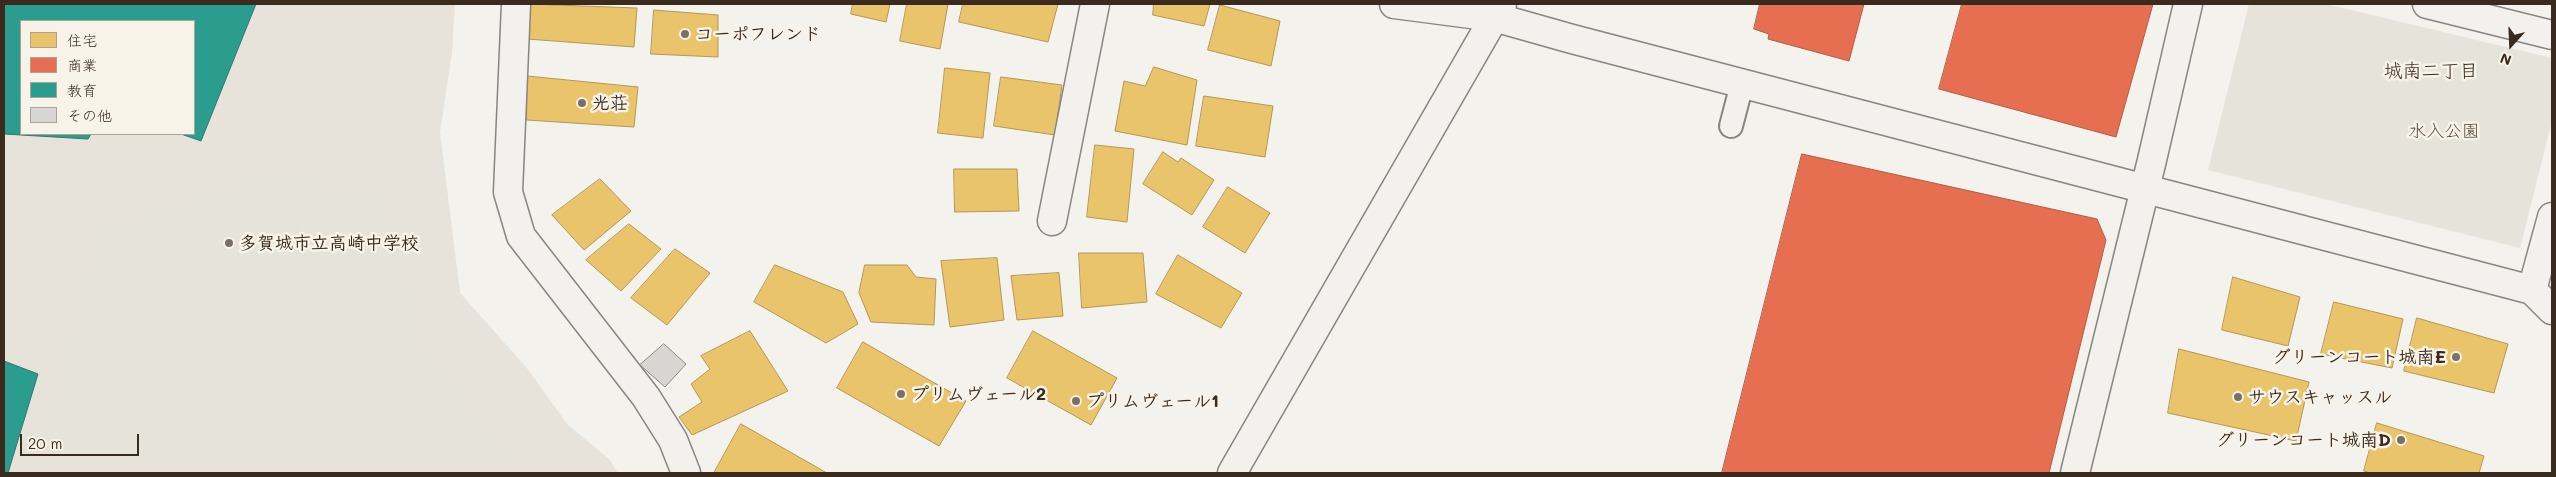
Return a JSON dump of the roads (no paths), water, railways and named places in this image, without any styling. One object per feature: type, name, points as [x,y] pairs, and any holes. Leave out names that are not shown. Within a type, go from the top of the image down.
[{"type":"street","points":[[516,4],[508,192],[521,236],[646,397],[674,440],[686,473]]},
{"type":"street","points":[[1052,221],[1095,4]]},
{"type":"street","points":[[1394,4],[1498,10],[1742,84],[2532,290],[2552,310]]},
{"type":"street","points":[[2075,473],[2145,190],[2188,4]]},
{"type":"street","points":[[2427,4],[2552,35]]},
{"type":"street","points":[[1232,473],[1498,10]]},
{"type":"street","points":[[2532,290],[2552,217]]},
{"type":"lane","points":[[1731,126],[1742,84]]},
{"type":"place","name":"コーポフレンド","points":[[685,34]]},
{"type":"place","name":"光荘","points":[[582,103]]},
{"type":"place","name":"多賀城市立高崎中学校","points":[[229,243]]},
{"type":"place","name":"グリーンコート城南E","points":[[2456,357]]},
{"type":"place","name":"プリムヴェール2","points":[[901,394]]},
{"type":"place","name":"サウスキャッスル","points":[[2238,397]]},
{"type":"place","name":"プリムヴェール1","points":[[1076,401]]},
{"type":"place","name":"グリーンコート城南D","points":[[2401,440]]},
{"type":"district","name":"城南二丁目","points":[[2431,71]]},
{"type":"park label","name":"水入公園","points":[[2444,131]]}]
